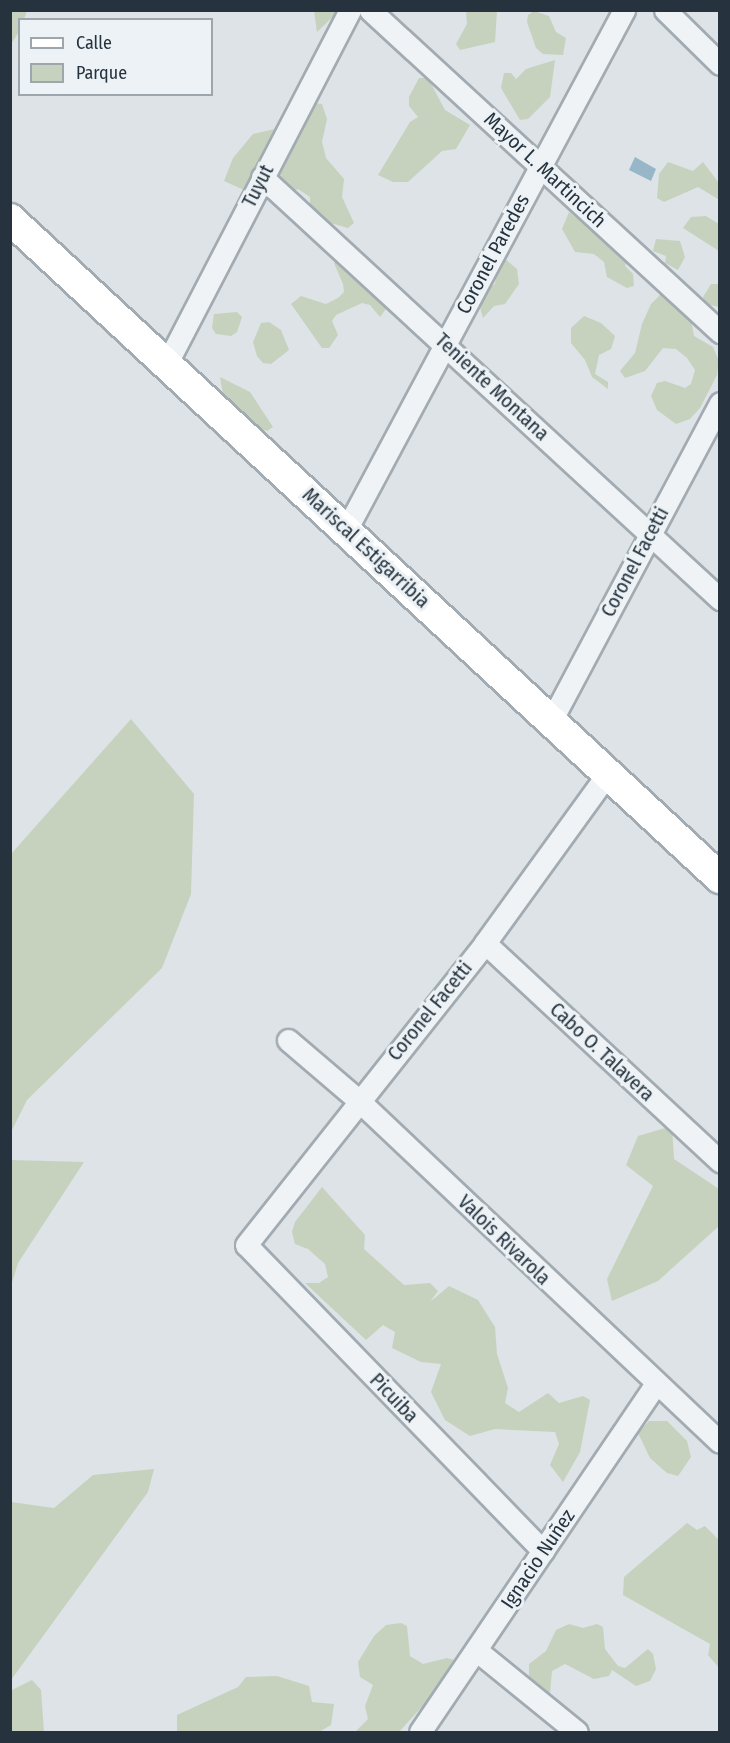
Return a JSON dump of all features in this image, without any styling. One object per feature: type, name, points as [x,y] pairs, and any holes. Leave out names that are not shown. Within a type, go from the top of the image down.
[{"type":"street","name":"Tuyut","points":[[167,363],[350,10]]},
{"type":"street","name":"Mayor L. Martincich","points":[[370,10],[541,164],[720,332]]},
{"type":"street","name":"Coronel Paredes","points":[[346,530],[624,10]]},
{"type":"street","points":[[665,10],[720,64]]},
{"type":"street","name":"Teniente Montana","points":[[262,177],[446,343],[720,599]]},
{"type":"street","name":"Mariscal Estigarribia","points":[[10,219],[720,878]]},
{"type":"street","name":"Coronel Facetti","points":[[551,721],[720,403]]},
{"type":"street","name":"Coronel Facetti","points":[[246,1245],[357,1099],[485,943],[608,773]]},
{"type":"street","name":"Cabo O. Talavera","points":[[485,943],[720,1161]]},
{"type":"street","name":"Valois Rivarola","points":[[288,1040],[357,1099],[655,1384],[720,1442]]},
{"type":"street","name":"Picuiba","points":[[246,1245],[543,1551]]},
{"type":"street","name":"Ignacio Nuñez","points":[[420,1732],[655,1384]]},
{"type":"street","points":[[476,1650],[577,1732]]},
{"type":"green space","points":[[11,10],[27,11],[24,18],[18,18],[18,34],[11,44]]},
{"type":"green space","points":[[314,11],[339,11],[317,32]]},
{"type":"green space","points":[[466,11],[497,11],[495,42],[460,50],[456,44],[467,24]]},
{"type":"green space","points":[[534,11],[549,16],[556,32],[566,38],[563,55],[543,54],[536,48],[527,22],[528,15]]},
{"type":"green space","points":[[555,60],[550,97],[528,119],[520,120],[501,88],[504,73],[511,73],[516,79],[526,69]]},
{"type":"green space","points":[[419,78],[428,78],[445,110],[470,125],[456,149],[442,151],[408,182],[393,182],[378,175],[410,122],[418,117],[409,106],[409,97]]},
{"type":"green space","points":[[315,103],[322,104],[327,119],[322,142],[326,158],[344,179],[342,197],[354,223],[348,228],[327,222],[320,225],[310,210],[310,197],[298,189],[291,193],[244,190],[224,181],[233,158],[253,134],[275,129],[293,142],[303,114]]},
{"type":"green space","points":[[668,162],[693,171],[703,162],[719,183],[718,199],[698,187],[664,202],[657,198],[659,174]]},
{"type":"green space","points":[[569,212],[628,259],[625,266],[633,274],[634,286],[627,288],[607,277],[604,262],[594,254],[575,252],[562,229]]},
{"type":"green space","points":[[706,216],[719,224],[719,251],[683,228],[691,217]]},
{"type":"green space","points":[[656,239],[680,241],[685,257],[678,270],[665,263],[666,256],[653,251]]},
{"type":"green space","points":[[504,258],[517,269],[519,284],[505,304],[494,306],[483,318],[478,300],[482,293],[495,284],[497,268]]},
{"type":"green space","points":[[339,260],[388,306],[380,317],[370,305],[362,303],[336,315],[332,321],[338,335],[329,348],[322,348],[291,304],[301,296],[326,304],[338,298],[344,292],[334,263]]},
{"type":"green space","points":[[711,284],[719,284],[719,307],[706,304],[703,297]]},
{"type":"green space","points":[[663,292],[690,314],[694,336],[713,347],[719,361],[717,375],[700,408],[690,419],[676,424],[657,410],[651,396],[657,383],[665,381],[685,388],[691,384],[695,370],[687,358],[676,349],[663,348],[645,371],[625,378],[620,371],[635,353],[642,324],[651,304]]},
{"type":"green space","points":[[237,312],[242,317],[237,332],[231,336],[216,334],[212,328],[214,314]]},
{"type":"green space","points":[[584,316],[601,323],[615,336],[611,349],[599,355],[595,374],[608,382],[608,389],[592,377],[585,360],[571,343],[571,328]]},
{"type":"green space","points":[[269,322],[281,330],[289,350],[271,364],[263,363],[257,356],[253,342],[261,323]]},
{"type":"green space","points":[[220,377],[250,392],[273,427],[267,431],[254,426],[212,403],[223,394]]},
{"type":"green space","points":[[131,719],[194,794],[191,894],[162,968],[27,1100],[11,1132],[11,854]]},
{"type":"green space","points":[[672,1126],[674,1159],[719,1189],[719,1226],[658,1281],[612,1301],[607,1279],[653,1186],[626,1165],[638,1136]]},
{"type":"green space","points":[[11,1160],[84,1162],[18,1263],[11,1286]]},
{"type":"green space","points":[[322,1187],[365,1235],[364,1249],[404,1285],[430,1283],[438,1291],[430,1302],[449,1286],[478,1300],[495,1327],[497,1354],[508,1388],[505,1403],[519,1412],[548,1393],[559,1403],[583,1396],[590,1400],[580,1452],[563,1482],[550,1465],[559,1444],[555,1432],[495,1429],[470,1436],[445,1420],[431,1392],[441,1364],[421,1362],[392,1348],[395,1332],[383,1325],[366,1340],[305,1283],[319,1283],[328,1277],[325,1264],[308,1249],[295,1244],[292,1232],[295,1222]]},
{"type":"green space","points":[[649,1421],[667,1421],[687,1441],[691,1457],[678,1476],[667,1473],[650,1458],[638,1433]]},
{"type":"green space","points":[[154,1469],[148,1492],[11,1680],[11,1502],[54,1508],[93,1475]]},
{"type":"green space","points":[[687,1523],[697,1530],[705,1526],[719,1540],[719,1668],[708,1655],[710,1644],[623,1595],[624,1577]]},
{"type":"green space","points":[[401,1623],[407,1626],[410,1656],[423,1664],[447,1658],[454,1660],[456,1669],[399,1732],[355,1732],[368,1719],[365,1706],[373,1685],[360,1677],[358,1662],[374,1636],[386,1625]]},
{"type":"green space","points":[[569,1624],[583,1628],[597,1624],[603,1627],[605,1649],[618,1666],[625,1668],[648,1649],[653,1654],[656,1669],[650,1681],[636,1686],[612,1670],[609,1676],[594,1679],[565,1664],[552,1671],[550,1693],[544,1698],[529,1687],[529,1664],[546,1651],[556,1630]]},
{"type":"green space","points":[[277,1676],[309,1686],[312,1702],[334,1704],[331,1725],[319,1732],[177,1732],[177,1715],[238,1687],[246,1677]]},
{"type":"green space","points":[[32,1680],[41,1690],[44,1732],[11,1732],[12,1690]]},
{"type":"water","points":[[635,157],[656,169],[651,181],[629,170]]}]
